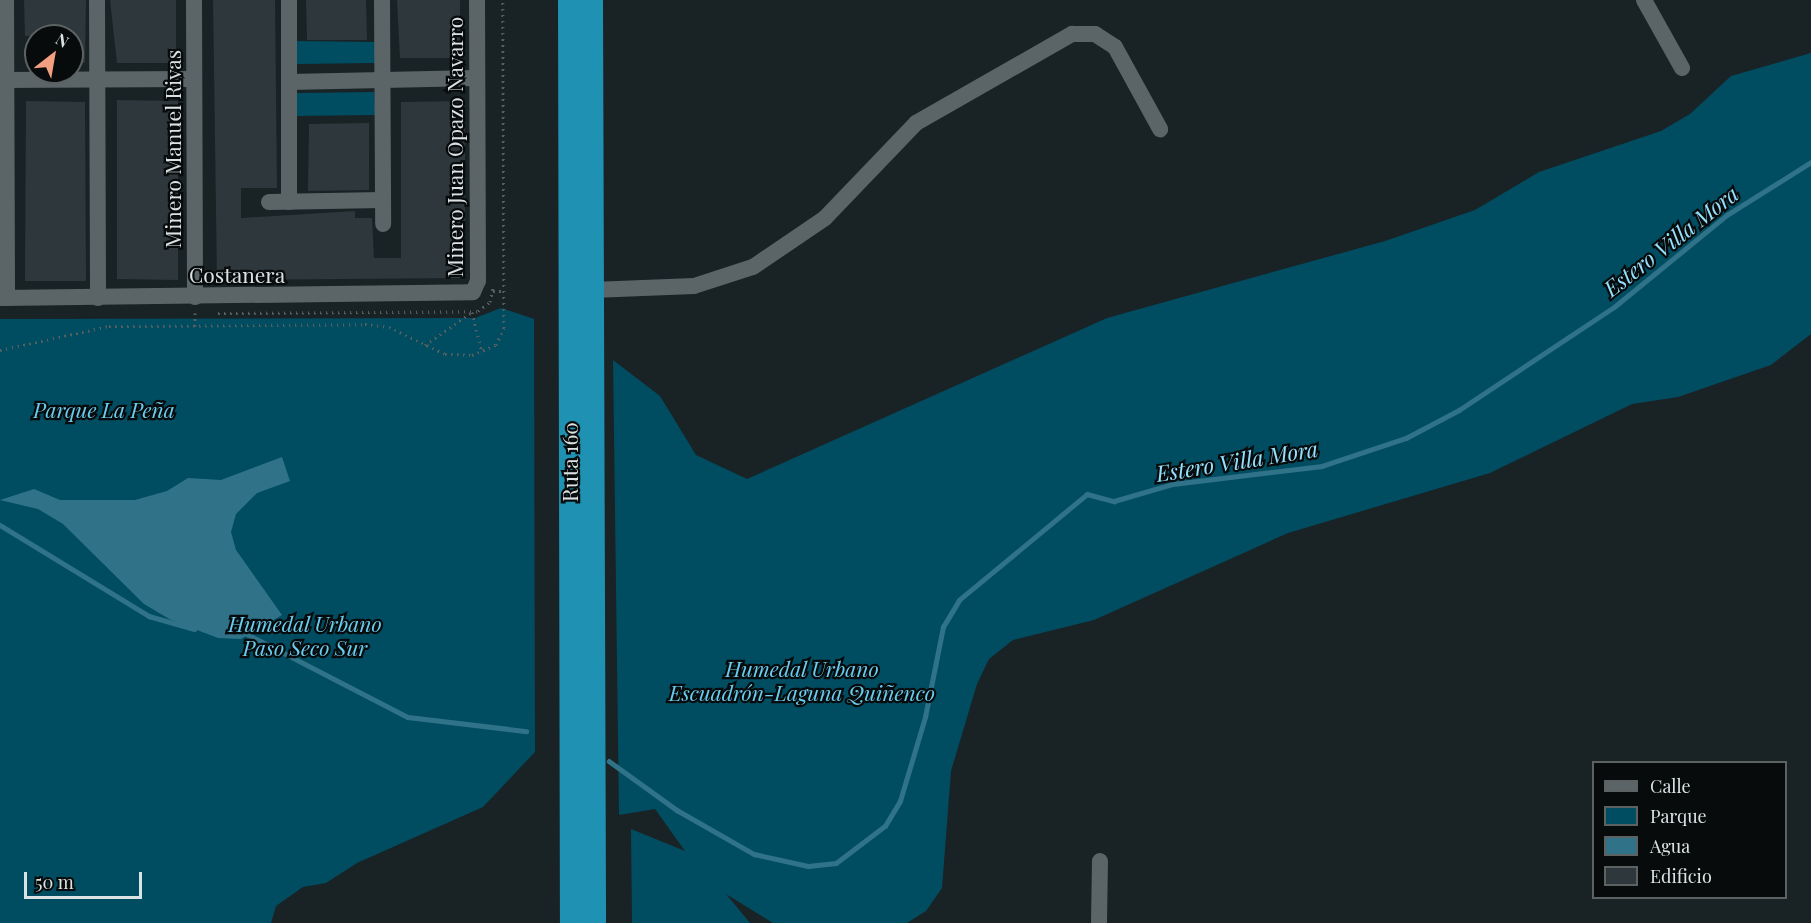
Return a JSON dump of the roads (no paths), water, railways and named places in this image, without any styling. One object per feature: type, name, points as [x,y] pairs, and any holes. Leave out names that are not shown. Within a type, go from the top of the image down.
[{"type":"highway","name":"Ruta 160","points":[[570,0],[572,923]]},
{"type":"highway","name":"Ruta 160","points":[[591,0],[594,923]]},
{"type":"street","points":[[3,298],[3,80],[6,0]]},
{"type":"street","points":[[97,0],[98,298]]},
{"type":"street","name":"Minero Manuel Rivas","points":[[194,0],[195,305]]},
{"type":"street","points":[[289,0],[289,202]]},
{"type":"street","points":[[382,0],[383,224]]},
{"type":"street","name":"Minero Juan Opazo Navarro","points":[[473,292],[478,281],[477,0]]},
{"type":"street","points":[[1644,0],[1682,68]]},
{"type":"street","points":[[592,290],[694,286],[753,267],[825,218],[916,123],[1072,34],[1095,34],[1115,47],[1160,129]]},
{"type":"street","points":[[289,82],[477,78]]},
{"type":"street","points":[[3,80],[194,80]]},
{"type":"street","points":[[269,202],[383,200]]},
{"type":"street","name":"Costanera","points":[[3,298],[98,298],[195,305],[473,292]]},
{"type":"street","points":[[1099,923],[1100,861]]},
{"type":"water","points":[[282,457],[290,481],[257,493],[236,514],[231,532],[236,550],[282,615],[241,639],[218,638],[171,620],[144,604],[63,524],[38,509],[0,500],[34,489],[60,500],[135,500],[167,491],[188,478],[221,480]]},
{"type":"waterway","name":"Estero Villa Mora","points":[[609,761],[677,810],[754,854],[808,866],[836,863],[885,826],[900,801],[925,717],[943,627],[959,600],[1087,494],[1114,501],[1173,484],[1322,466],[1406,438],[1459,410],[1614,307],[1727,215],[1811,162]]},
{"type":"waterway","name":"Estero Villa Mora","points":[[0,525],[149,616],[194,629]]},
{"type":"waterway","name":"Estero Villa Mora","points":[[247,634],[408,717],[526,731]]},
{"type":"park label","name":"Parque La Peña","points":[[104,409]]},
{"type":"park label","name":"Humedal Urbano Paso Seco Sur","points":[[305,635]]},
{"type":"park label","name":"Humedal Urbano Escuadrón-Laguna Quiñenco","points":[[802,680]]}]
